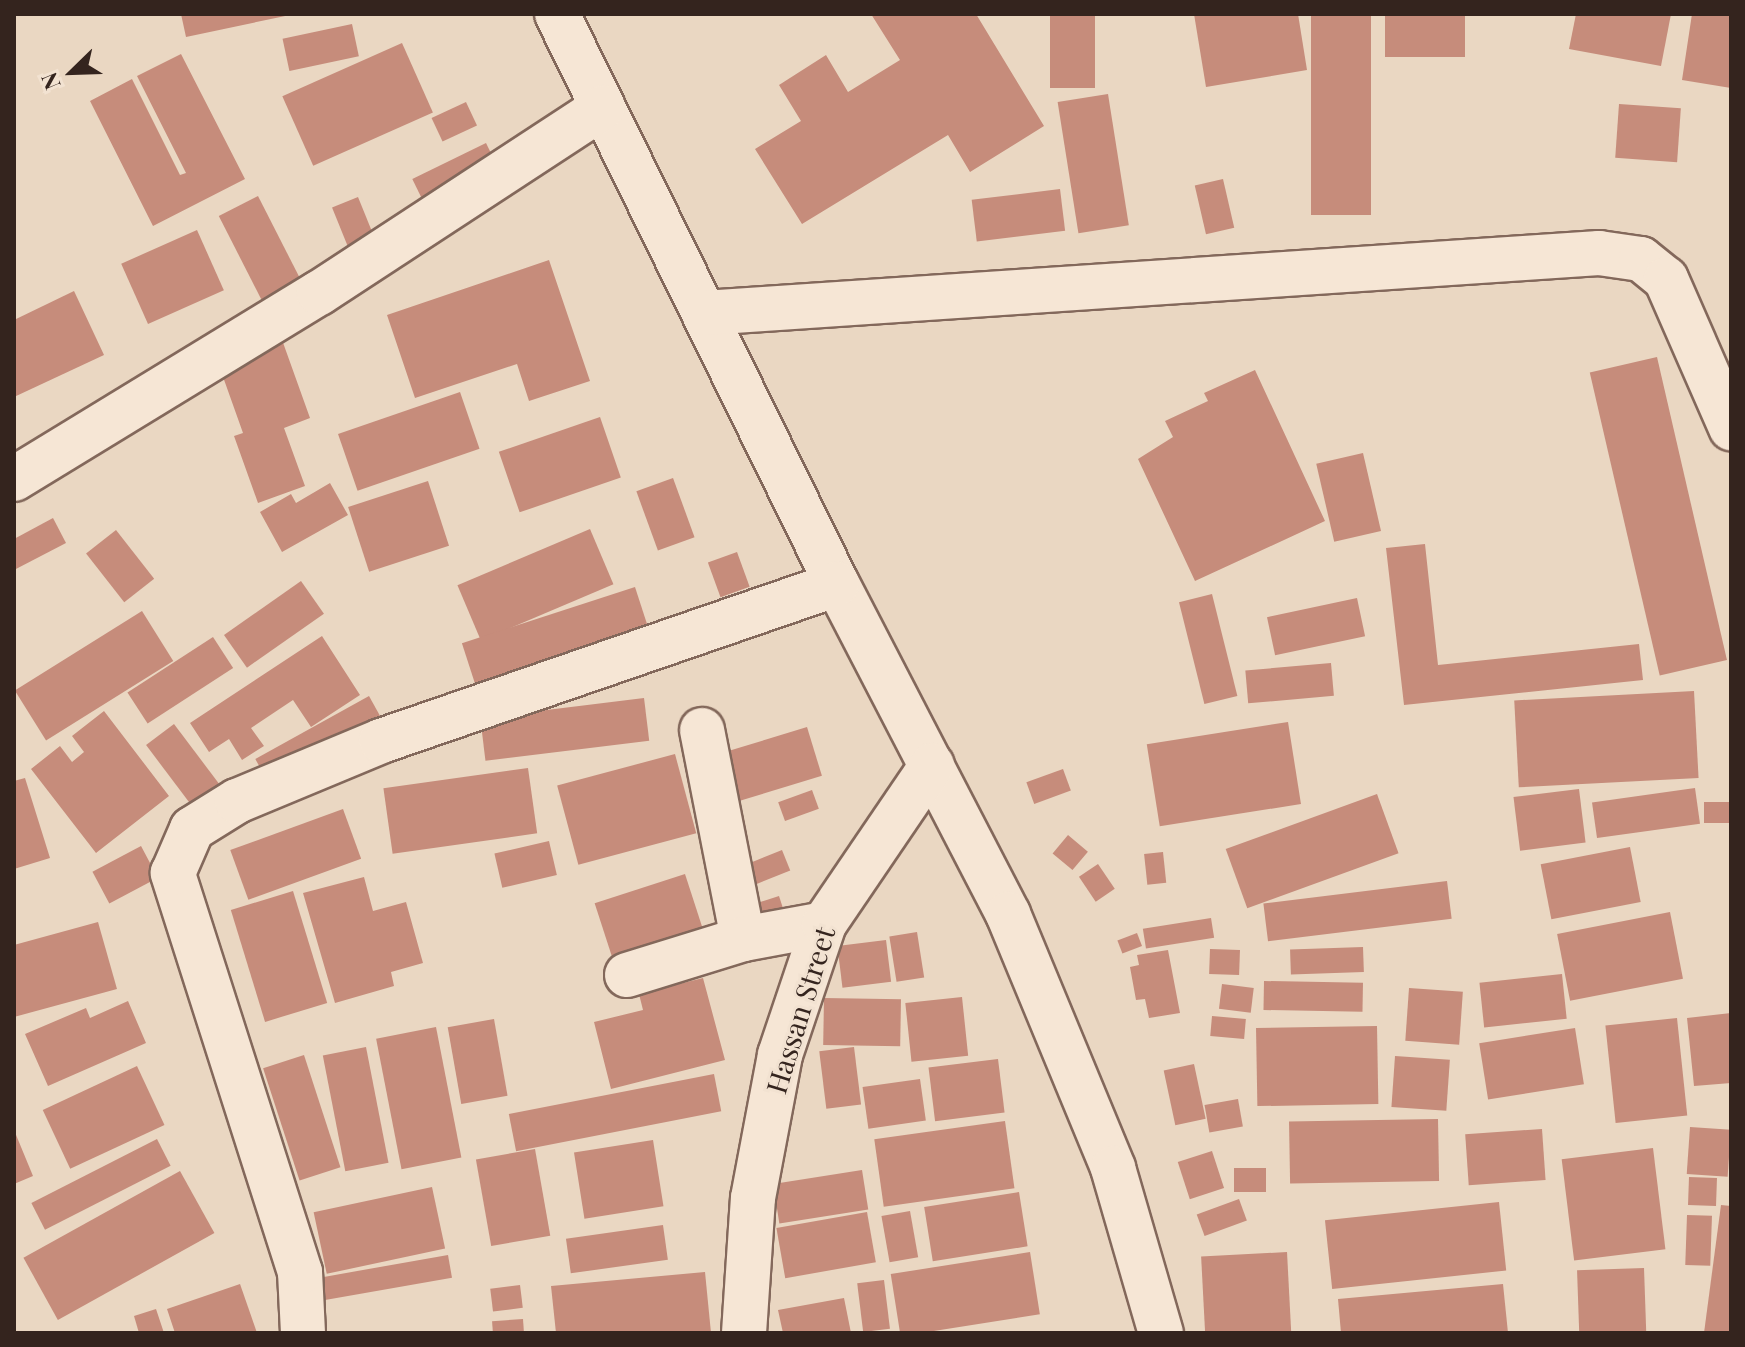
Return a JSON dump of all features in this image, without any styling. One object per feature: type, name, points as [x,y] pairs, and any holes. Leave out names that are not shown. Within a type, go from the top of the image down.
[{"type":"street","points":[[557,14],[837,584],[1008,914],[1113,1168],[1161,1333]]},
{"type":"street","points":[[14,479],[319,293],[603,107]]},
{"type":"street","points":[[704,313],[1599,253],[1641,259],[1666,279],[1731,428]]},
{"type":"street","points":[[303,1333],[300,1272],[173,873],[192,829],[237,801],[381,741],[837,584]]},
{"type":"street","points":[[702,730],[743,939]]},
{"type":"street","name":"Hassan Street","points":[[744,1333],[753,1198],[780,1055],[824,924],[932,765]]},
{"type":"street","points":[[627,975],[743,939],[824,924]]},
{"type":"building","points":[[181,14],[290,14],[290,15],[186,37]]},
{"type":"building","points":[[871,14],[976,14],[1044,126],[970,172],[948,135],[802,224],[755,149],[801,121],[779,85],[826,55],[848,92],[900,60]]},
{"type":"building","points":[[1050,14],[1095,14],[1095,88],[1050,88]]},
{"type":"building","points":[[1194,14],[1298,14],[1307,70],[1206,87]]},
{"type":"building","points":[[1311,14],[1371,14],[1371,215],[1311,215]]},
{"type":"building","points":[[1385,14],[1465,14],[1465,57],[1385,57]]},
{"type":"building","points":[[1576,14],[1671,14],[1661,66],[1569,49]]},
{"type":"building","points":[[1692,14],[1731,14],[1731,88],[1682,80]]},
{"type":"building","points":[[352,24],[359,56],[289,71],[283,39]]},
{"type":"building","points":[[402,43],[433,112],[313,166],[282,96]]},
{"type":"building","points":[[181,54],[245,179],[153,226],[90,101],[132,79],[180,175],[186,173],[137,76]]},
{"type":"building","points":[[1108,94],[1129,225],[1078,233],[1058,102]]},
{"type":"building","points":[[466,102],[477,126],[443,142],[432,118]]},
{"type":"building","points":[[1619,104],[1681,108],[1677,162],[1615,158]]},
{"type":"building","points":[[486,143],[500,172],[426,208],[412,179]]},
{"type":"building","points":[[1223,179],[1234,228],[1206,234],[1195,186]]},
{"type":"building","points":[[1060,189],[1065,231],[977,242],[972,200]]},
{"type":"building","points":[[258,196],[302,282],[262,302],[219,216]]},
{"type":"building","points":[[358,197],[374,237],[348,247],[332,207]]},
{"type":"building","points":[[197,230],[224,290],[148,324],[121,264]]},
{"type":"building","points":[[549,260],[590,381],[529,401],[517,364],[415,398],[387,315]]},
{"type":"building","points":[[74,291],[104,355],[14,397],[14,320]]},
{"type":"building","points":[[281,337],[310,418],[284,428],[305,486],[258,503],[234,436],[243,433],[217,360]]},
{"type":"building","points":[[1657,357],[1727,660],[1660,676],[1590,373]]},
{"type":"building","points":[[1255,370],[1325,521],[1195,581],[1138,459],[1173,437],[1165,421],[1208,401],[1204,393]]},
{"type":"building","points":[[460,392],[480,449],[358,491],[338,434]]},
{"type":"building","points":[[600,417],[621,478],[520,512],[499,452]]},
{"type":"building","points":[[1363,453],[1381,531],[1334,542],[1316,464]]},
{"type":"building","points":[[673,478],[695,537],[658,551],[636,491]]},
{"type":"building","points":[[428,481],[449,546],[369,572],[348,507]]},
{"type":"building","points":[[330,483],[348,515],[282,552],[260,512],[291,494],[296,503]]},
{"type":"building","points":[[53,518],[66,543],[14,570],[14,539]]},
{"type":"building","points":[[590,529],[613,584],[481,640],[457,585]]},
{"type":"building","points":[[116,530],[154,579],[124,602],[86,553]]},
{"type":"building","points":[[1425,544],[1438,665],[1639,644],[1643,680],[1404,705],[1386,548]]},
{"type":"building","points":[[737,552],[750,587],[721,597],[708,563]]},
{"type":"building","points":[[301,581],[324,614],[247,668],[224,635]]},
{"type":"building","points":[[635,587],[650,633],[477,689],[462,643]]},
{"type":"building","points":[[1212,594],[1237,696],[1204,704],[1179,602]]},
{"type":"building","points":[[1357,598],[1365,636],[1275,655],[1267,617]]},
{"type":"building","points":[[142,611],[173,661],[46,741],[15,690]]},
{"type":"building","points":[[322,636],[360,695],[311,727],[293,700],[251,728],[264,746],[242,760],[229,739],[209,752],[190,723]]},
{"type":"building","points":[[213,637],[233,668],[148,724],[127,693]]},
{"type":"building","points":[[1331,663],[1334,696],[1248,703],[1245,670]]},
{"type":"building","points":[[1694,691],[1699,778],[1519,787],[1514,700]]},
{"type":"building","points":[[369,696],[382,719],[268,782],[255,759]]},
{"type":"building","points":[[644,698],[649,741],[485,761],[480,718]]},
{"type":"building","points":[[104,711],[169,796],[96,853],[31,769],[60,746],[72,762],[84,752],[72,736]]},
{"type":"building","points":[[1288,722],[1301,804],[1160,826],[1147,744]]},
{"type":"building","points":[[174,724],[223,789],[195,811],[146,745]]},
{"type":"building","points":[[807,727],[822,776],[736,802],[721,753]]},
{"type":"building","points":[[675,754],[696,833],[578,865],[557,786]]},
{"type":"building","points":[[528,768],[537,833],[393,854],[383,788]]},
{"type":"building","points":[[1063,769],[1071,791],[1034,804],[1026,782]]},
{"type":"building","points":[[25,778],[50,858],[14,869],[14,781]]},
{"type":"building","points":[[1695,788],[1700,824],[1597,838],[1592,802]]},
{"type":"building","points":[[1579,789],[1586,843],[1520,851],[1513,797]]},
{"type":"building","points":[[812,790],[819,809],[785,821],[778,802]]},
{"type":"building","points":[[1377,794],[1399,853],[1247,908],[1226,849]]},
{"type":"building","points":[[1704,802],[1731,802],[1731,823],[1704,823]]},
{"type":"building","points":[[343,809],[361,859],[248,900],[230,850]]},
{"type":"building","points":[[1068,835],[1088,852],[1072,870],[1053,853]]},
{"type":"building","points":[[549,841],[557,875],[502,888],[494,854]]},
{"type":"building","points":[[141,846],[158,878],[109,904],[92,872]]},
{"type":"building","points":[[1630,847],[1641,902],[1551,919],[1541,864]]},
{"type":"building","points":[[782,850],[790,870],[749,887],[741,866]]},
{"type":"building","points":[[1163,852],[1166,883],[1147,885],[1144,854]]},
{"type":"building","points":[[1098,864],[1115,889],[1096,902],[1079,877]]},
{"type":"building","points":[[685,874],[708,944],[618,974],[595,903]]},
{"type":"building","points":[[364,877],[373,911],[406,902],[423,963],[391,972],[394,986],[335,1003],[303,893]]},
{"type":"building","points":[[1447,881],[1452,919],[1268,941],[1263,904]]},
{"type":"building","points":[[293,891],[327,1003],[265,1022],[231,910]]},
{"type":"building","points":[[779,896],[787,920],[759,929],[751,905]]},
{"type":"building","points":[[1670,912],[1683,979],[1570,1001],[1557,934]]},
{"type":"building","points":[[1211,918],[1214,938],[1146,949],[1143,929]]},
{"type":"building","points":[[98,922],[117,989],[14,1017],[14,945]]},
{"type":"building","points":[[917,932],[924,977],[897,982],[889,936]]},
{"type":"building","points":[[1137,933],[1142,946],[1122,954],[1117,941]]},
{"type":"building","points":[[886,940],[891,982],[842,988],[837,946]]},
{"type":"building","points":[[1363,947],[1364,972],[1291,975],[1290,950]]},
{"type":"building","points":[[1210,949],[1240,950],[1239,975],[1209,974]]},
{"type":"building","points":[[1168,950],[1180,1013],[1149,1018],[1145,999],[1136,1000],[1130,967],[1139,965],[1137,955]]},
{"type":"building","points":[[1562,974],[1567,1019],[1484,1027],[1479,983]]},
{"type":"building","points":[[703,978],[725,1060],[611,1089],[594,1022],[643,1010],[639,994]]},
{"type":"building","points":[[1264,981],[1363,983],[1362,1012],[1263,1010]]},
{"type":"building","points":[[1222,984],[1254,988],[1251,1013],[1219,1009]]},
{"type":"building","points":[[1409,988],[1463,992],[1459,1045],[1405,1041]]},
{"type":"building","points":[[962,997],[968,1056],[911,1062],[905,1003]]},
{"type":"building","points":[[824,998],[901,999],[900,1046],[823,1045]]},
{"type":"building","points":[[128,1001],[146,1043],[48,1086],[25,1034],[86,1008],[90,1018]]},
{"type":"building","points":[[1731,1013],[1731,1083],[1694,1086],[1687,1018]]},
{"type":"building","points":[[1212,1016],[1246,1019],[1244,1039],[1210,1036]]},
{"type":"building","points":[[1677,1018],[1687,1115],[1616,1123],[1605,1026]]},
{"type":"building","points":[[494,1019],[508,1096],[461,1104],[448,1027]]},
{"type":"building","points":[[1377,1026],[1378,1104],[1257,1106],[1256,1028]]},
{"type":"building","points":[[436,1027],[461,1158],[401,1169],[376,1039]]},
{"type":"building","points":[[1575,1028],[1584,1084],[1488,1099],[1479,1043]]},
{"type":"building","points":[[366,1047],[389,1163],[345,1171],[323,1055]]},
{"type":"building","points":[[854,1047],[861,1105],[826,1109],[819,1051]]},
{"type":"building","points":[[304,1055],[340,1167],[300,1181],[263,1068]]},
{"type":"building","points":[[1395,1056],[1450,1060],[1446,1111],[1391,1107]]},
{"type":"building","points":[[998,1059],[1005,1113],[935,1121],[929,1068]]},
{"type":"building","points":[[1194,1064],[1206,1119],[1175,1125],[1164,1070]]},
{"type":"building","points":[[137,1066],[164,1125],[70,1169],[43,1110]]},
{"type":"building","points":[[714,1074],[721,1111],[516,1151],[509,1114]]},
{"type":"building","points":[[920,1079],[926,1121],[868,1129],[863,1087]]},
{"type":"building","points":[[1238,1099],[1243,1127],[1209,1132],[1205,1105]]},
{"type":"building","points":[[1438,1119],[1439,1181],[1290,1184],[1289,1122]]},
{"type":"building","points":[[1005,1121],[1014,1188],[884,1207],[874,1139]]},
{"type":"building","points":[[1690,1127],[1731,1130],[1728,1177],[1687,1174]]},
{"type":"building","points":[[1542,1129],[1546,1180],[1469,1185],[1465,1134]]},
{"type":"building","points":[[14,1130],[33,1176],[14,1184]]},
{"type":"building","points":[[157,1139],[171,1166],[45,1230],[31,1203]]},
{"type":"building","points":[[653,1140],[663,1206],[584,1219],[574,1153]]},
{"type":"building","points":[[1653,1148],[1665,1249],[1574,1260],[1562,1159]]},
{"type":"building","points":[[535,1149],[550,1236],[491,1246],[476,1159]]},
{"type":"building","points":[[1212,1151],[1224,1188],[1190,1199],[1178,1162]]},
{"type":"building","points":[[1234,1168],[1266,1168],[1266,1192],[1234,1192]]},
{"type":"building","points":[[862,1170],[868,1210],[779,1224],[773,1184]]},
{"type":"building","points":[[180,1171],[214,1233],[58,1320],[23,1258]]},
{"type":"building","points":[[1689,1177],[1717,1178],[1716,1206],[1688,1205]]},
{"type":"building","points":[[432,1187],[445,1249],[327,1274],[314,1212]]},
{"type":"building","points":[[1019,1192],[1028,1246],[933,1261],[924,1207]]},
{"type":"building","points":[[1239,1199],[1247,1221],[1205,1236],[1197,1214]]},
{"type":"building","points":[[1499,1202],[1506,1271],[1332,1289],[1325,1220]]},
{"type":"building","points":[[1721,1205],[1731,1206],[1731,1333],[1704,1333]]},
{"type":"building","points":[[910,1211],[918,1257],[890,1262],[881,1216]]},
{"type":"building","points":[[867,1212],[876,1262],[785,1278],[776,1228]]},
{"type":"building","points":[[1687,1215],[1712,1216],[1710,1266],[1685,1265]]},
{"type":"building","points":[[663,1225],[668,1260],[571,1273],[566,1239]]},
{"type":"building","points":[[1030,1252],[1040,1314],[921,1333],[900,1333],[891,1274]]},
{"type":"building","points":[[1287,1252],[1291,1333],[1205,1333],[1201,1257]]},
{"type":"building","points":[[448,1255],[452,1278],[315,1302],[311,1279]]},
{"type":"building","points":[[1644,1268],[1646,1333],[1579,1333],[1577,1270]]},
{"type":"building","points":[[705,1272],[711,1333],[556,1333],[551,1286]]},
{"type":"building","points":[[884,1280],[890,1329],[863,1332],[857,1283]]},
{"type":"building","points":[[240,1284],[257,1333],[175,1333],[167,1309]]},
{"type":"building","points":[[1503,1284],[1508,1333],[1341,1333],[1338,1299]]},
{"type":"building","points":[[520,1285],[523,1308],[493,1311],[490,1289]]},
{"type":"building","points":[[844,1298],[851,1333],[783,1333],[778,1310]]},
{"type":"building","points":[[156,1309],[164,1333],[139,1333],[134,1316]]},
{"type":"building","points":[[523,1319],[524,1333],[493,1333],[492,1321]]}]
